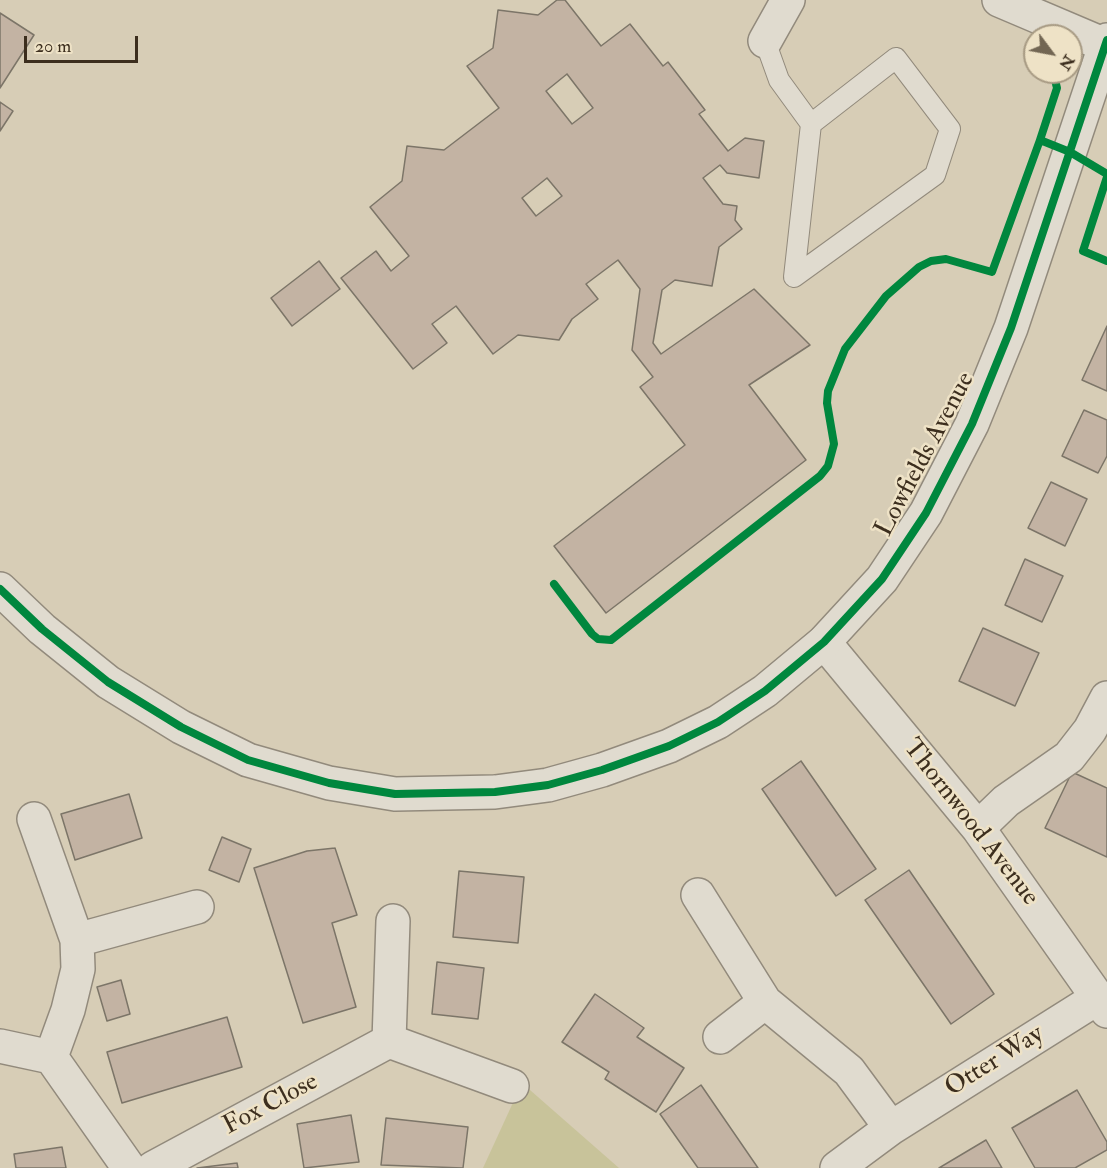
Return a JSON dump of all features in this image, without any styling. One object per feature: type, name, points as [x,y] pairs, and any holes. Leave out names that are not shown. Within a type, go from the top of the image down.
[{"type":"street","points":[[765,41],[788,0]]},
{"type":"street","points":[[999,0],[1106,42]]},
{"type":"street","name":"Lowfields Avenue","points":[[0,588],[42,628],[108,682],[181,727],[248,760],[329,783],[395,794],[495,792],[548,785],[647,754],[718,722],[765,691],[824,642],[888,570],[926,513],[972,424],[1021,302],[1106,42]]},
{"type":"street","name":"Thornwood Avenue","points":[[824,642],[978,828],[1103,1004]]},
{"type":"street","points":[[978,828],[1006,801],[1069,757],[1090,730],[1107,698]]},
{"type":"street","points":[[34,819],[77,940],[78,969],[68,1010],[51,1057]]},
{"type":"street","points":[[698,895],[765,1002],[849,1071],[891,1128]]},
{"type":"street","points":[[77,940],[197,907]]},
{"type":"street","points":[[393,921],[389,1041],[512,1086]]},
{"type":"street","points":[[720,1037],[765,1002]]},
{"type":"street","name":"Otter Way","points":[[837,1168],[891,1128],[1103,1004]]},
{"type":"street","name":"Fox Close","points":[[153,1168],[389,1041]]},
{"type":"street","points":[[0,1046],[51,1057],[129,1168]]},
{"type":"lane","points":[[765,41],[779,80],[811,124],[794,277],[935,175],[950,129],[896,58],[811,124]]},
{"type":"shaded area","points":[[522,1083],[619,1168],[483,1168]]},
{"type":"building","points":[[557,0],[565,0],[601,46],[630,24],[663,66],[668,62],[705,110],[699,114],[728,151],[745,138],[764,141],[759,178],[727,173],[720,165],[703,178],[723,204],[737,206],[735,220],[742,229],[719,247],[712,286],[675,280],[662,290],[653,343],[661,354],[754,289],[810,345],[749,385],[806,460],[606,613],[554,546],[685,445],[640,387],[653,377],[632,350],[640,289],[618,260],[586,284],[598,299],[572,319],[559,340],[518,335],[493,354],[456,306],[432,324],[447,343],[413,369],[341,278],[376,251],[391,271],[409,256],[370,207],[402,181],[407,146],[444,150],[499,108],[467,66],[493,48],[498,10],[538,15]],"holes":[[[567,74],[593,108],[572,124],[546,91]],[[547,178],[562,196],[536,216],[522,198]]]},
{"type":"building","points":[[0,13],[34,35],[0,88]]},
{"type":"building","points":[[0,102],[13,111],[0,131]]},
{"type":"building","points":[[319,261],[340,289],[292,326],[271,298]]},
{"type":"building","points":[[1107,326],[1107,391],[1082,380]]},
{"type":"building","points":[[1084,410],[1107,420],[1107,456],[1098,473],[1062,456]]},
{"type":"building","points":[[1051,482],[1087,499],[1065,546],[1028,528]]},
{"type":"building","points":[[1025,559],[1063,576],[1042,622],[1005,605]]},
{"type":"building","points":[[983,628],[1039,653],[1015,706],[959,681]]},
{"type":"building","points":[[801,761],[876,869],[836,896],[762,789]]},
{"type":"building","points":[[1072,772],[1107,788],[1107,857],[1045,828]]},
{"type":"building","points":[[129,794],[142,838],[75,860],[61,814]]},
{"type":"building","points":[[222,837],[251,849],[239,882],[209,870]]},
{"type":"building","points":[[335,848],[357,915],[332,923],[356,1007],[303,1023],[254,868],[307,851]]},
{"type":"building","points":[[909,870],[994,994],[951,1024],[865,900]]},
{"type":"building","points":[[459,871],[524,877],[518,943],[453,937]]},
{"type":"building","points":[[437,962],[484,968],[478,1019],[432,1014]]},
{"type":"building","points":[[121,980],[130,1014],[107,1021],[97,987]]},
{"type":"building","points":[[595,994],[644,1028],[637,1037],[684,1068],[656,1112],[605,1079],[609,1072],[562,1042]]},
{"type":"building","points":[[227,1017],[242,1067],[122,1103],[107,1052]]},
{"type":"building","points":[[701,1085],[758,1168],[698,1168],[660,1114]]},
{"type":"building","points":[[1077,1090],[1107,1142],[1107,1150],[1075,1168],[1035,1168],[1012,1128]]},
{"type":"building","points":[[351,1115],[359,1162],[304,1168],[297,1124]]},
{"type":"building","points":[[386,1118],[468,1127],[463,1168],[381,1165]]},
{"type":"building","points":[[986,1140],[1002,1168],[939,1168]]},
{"type":"building","points":[[62,1147],[66,1168],[16,1168],[14,1154]]},
{"type":"building","points":[[237,1163],[238,1168],[197,1168]]},
{"type":"cycle path","points":[[0,589],[42,629],[108,682],[181,727],[248,760],[329,783],[395,794],[495,792],[548,785],[602,770],[669,746],[718,722],[765,691],[824,642],[882,579],[926,513],[972,424],[1011,328],[1107,40]]},
{"type":"cycle path","points":[[1056,84],[1057,88],[1040,140],[1070,152],[1107,174]]},
{"type":"cycle path","points":[[554,584],[592,634],[598,639],[611,640],[820,476],[828,466],[834,444],[827,403],[828,391],[845,349],[886,296],[919,267],[931,261],[946,259],[992,272],[1040,140]]},
{"type":"cycle path","points":[[1107,177],[1083,251],[1107,261]]}]
